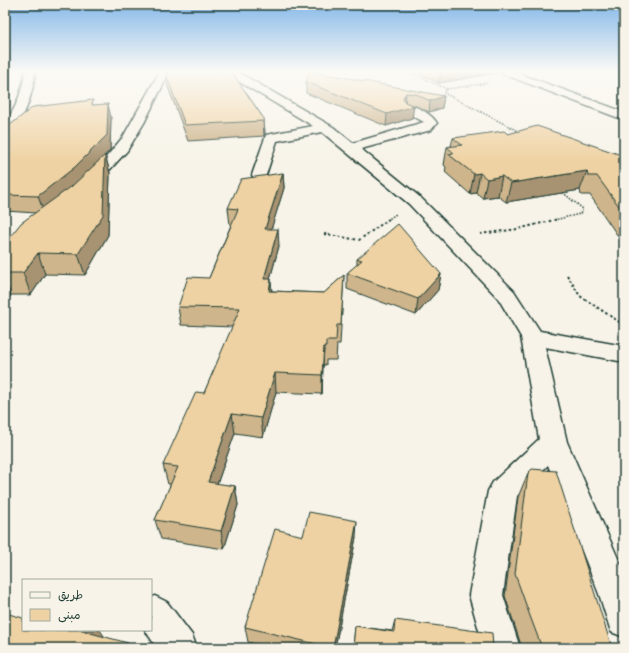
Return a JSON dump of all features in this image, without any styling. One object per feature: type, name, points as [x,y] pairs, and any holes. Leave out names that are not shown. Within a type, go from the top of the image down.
[{"type":"street","points":[[5,130],[9,126],[23,101]]},
{"type":"street","points":[[76,195],[93,180],[121,148],[137,123],[147,101]]},
{"type":"street","points":[[279,101],[324,128],[351,148],[415,201],[507,295],[532,337],[553,442],[616,594],[624,619]]},
{"type":"street","points":[[584,101],[624,116]]},
{"type":"street","points":[[303,116],[317,107]]},
{"type":"street","points":[[351,148],[426,127],[431,123],[427,118],[409,109]]},
{"type":"street","points":[[259,175],[271,138],[324,128]]},
{"type":"street","points":[[532,337],[624,354]]},
{"type":"street","points":[[502,648],[486,595],[503,491],[553,442]]},
{"type":"street","points":[[155,614],[179,648]]},
{"type":"path","points":[[460,101],[525,135]]},
{"type":"path","points":[[452,238],[518,229],[580,214],[583,209],[560,190]]},
{"type":"path","points":[[324,234],[359,240],[415,201]]},
{"type":"path","points":[[566,275],[580,296],[624,325]]},
{"type":"building","points":[[80,101],[93,101],[92,105],[108,104],[107,135],[75,167],[38,196],[5,195],[5,129],[33,107]]},
{"type":"building","points":[[176,101],[252,101],[264,119],[263,121],[185,125]]},
{"type":"building","points":[[355,101],[405,101],[414,106],[387,114]]},
{"type":"building","points":[[537,126],[624,156],[624,165],[619,166],[624,179],[624,213],[597,176],[588,176],[587,171],[511,183],[502,176],[487,179],[480,173],[474,174],[448,154],[454,153],[447,147],[462,145],[453,138],[504,131],[508,134]]},
{"type":"building","points":[[105,155],[103,215],[78,254],[38,253],[23,273],[5,273],[5,243],[21,223],[72,186]]},
{"type":"building","points":[[283,173],[265,229],[278,229],[264,279],[271,279],[269,291],[324,293],[344,275],[341,325],[337,325],[336,341],[326,341],[326,347],[324,347],[322,375],[275,373],[261,418],[232,414],[208,482],[235,486],[221,531],[155,520],[178,467],[163,465],[196,392],[204,393],[240,308],[178,307],[188,277],[209,278],[238,209],[228,208],[241,179]]},
{"type":"building","points":[[398,224],[441,274],[418,299],[347,273],[362,260],[357,259]]},
{"type":"building","points":[[532,469],[556,471],[612,648],[542,648],[515,574],[528,473]]},
{"type":"building","points":[[309,512],[357,521],[333,648],[245,627],[275,529],[303,536]]},
{"type":"building","points":[[5,613],[22,618],[22,631],[83,631],[128,643],[126,648],[5,648]]},
{"type":"building","points":[[395,620],[492,633],[493,648],[353,648],[355,626],[394,632]]}]
